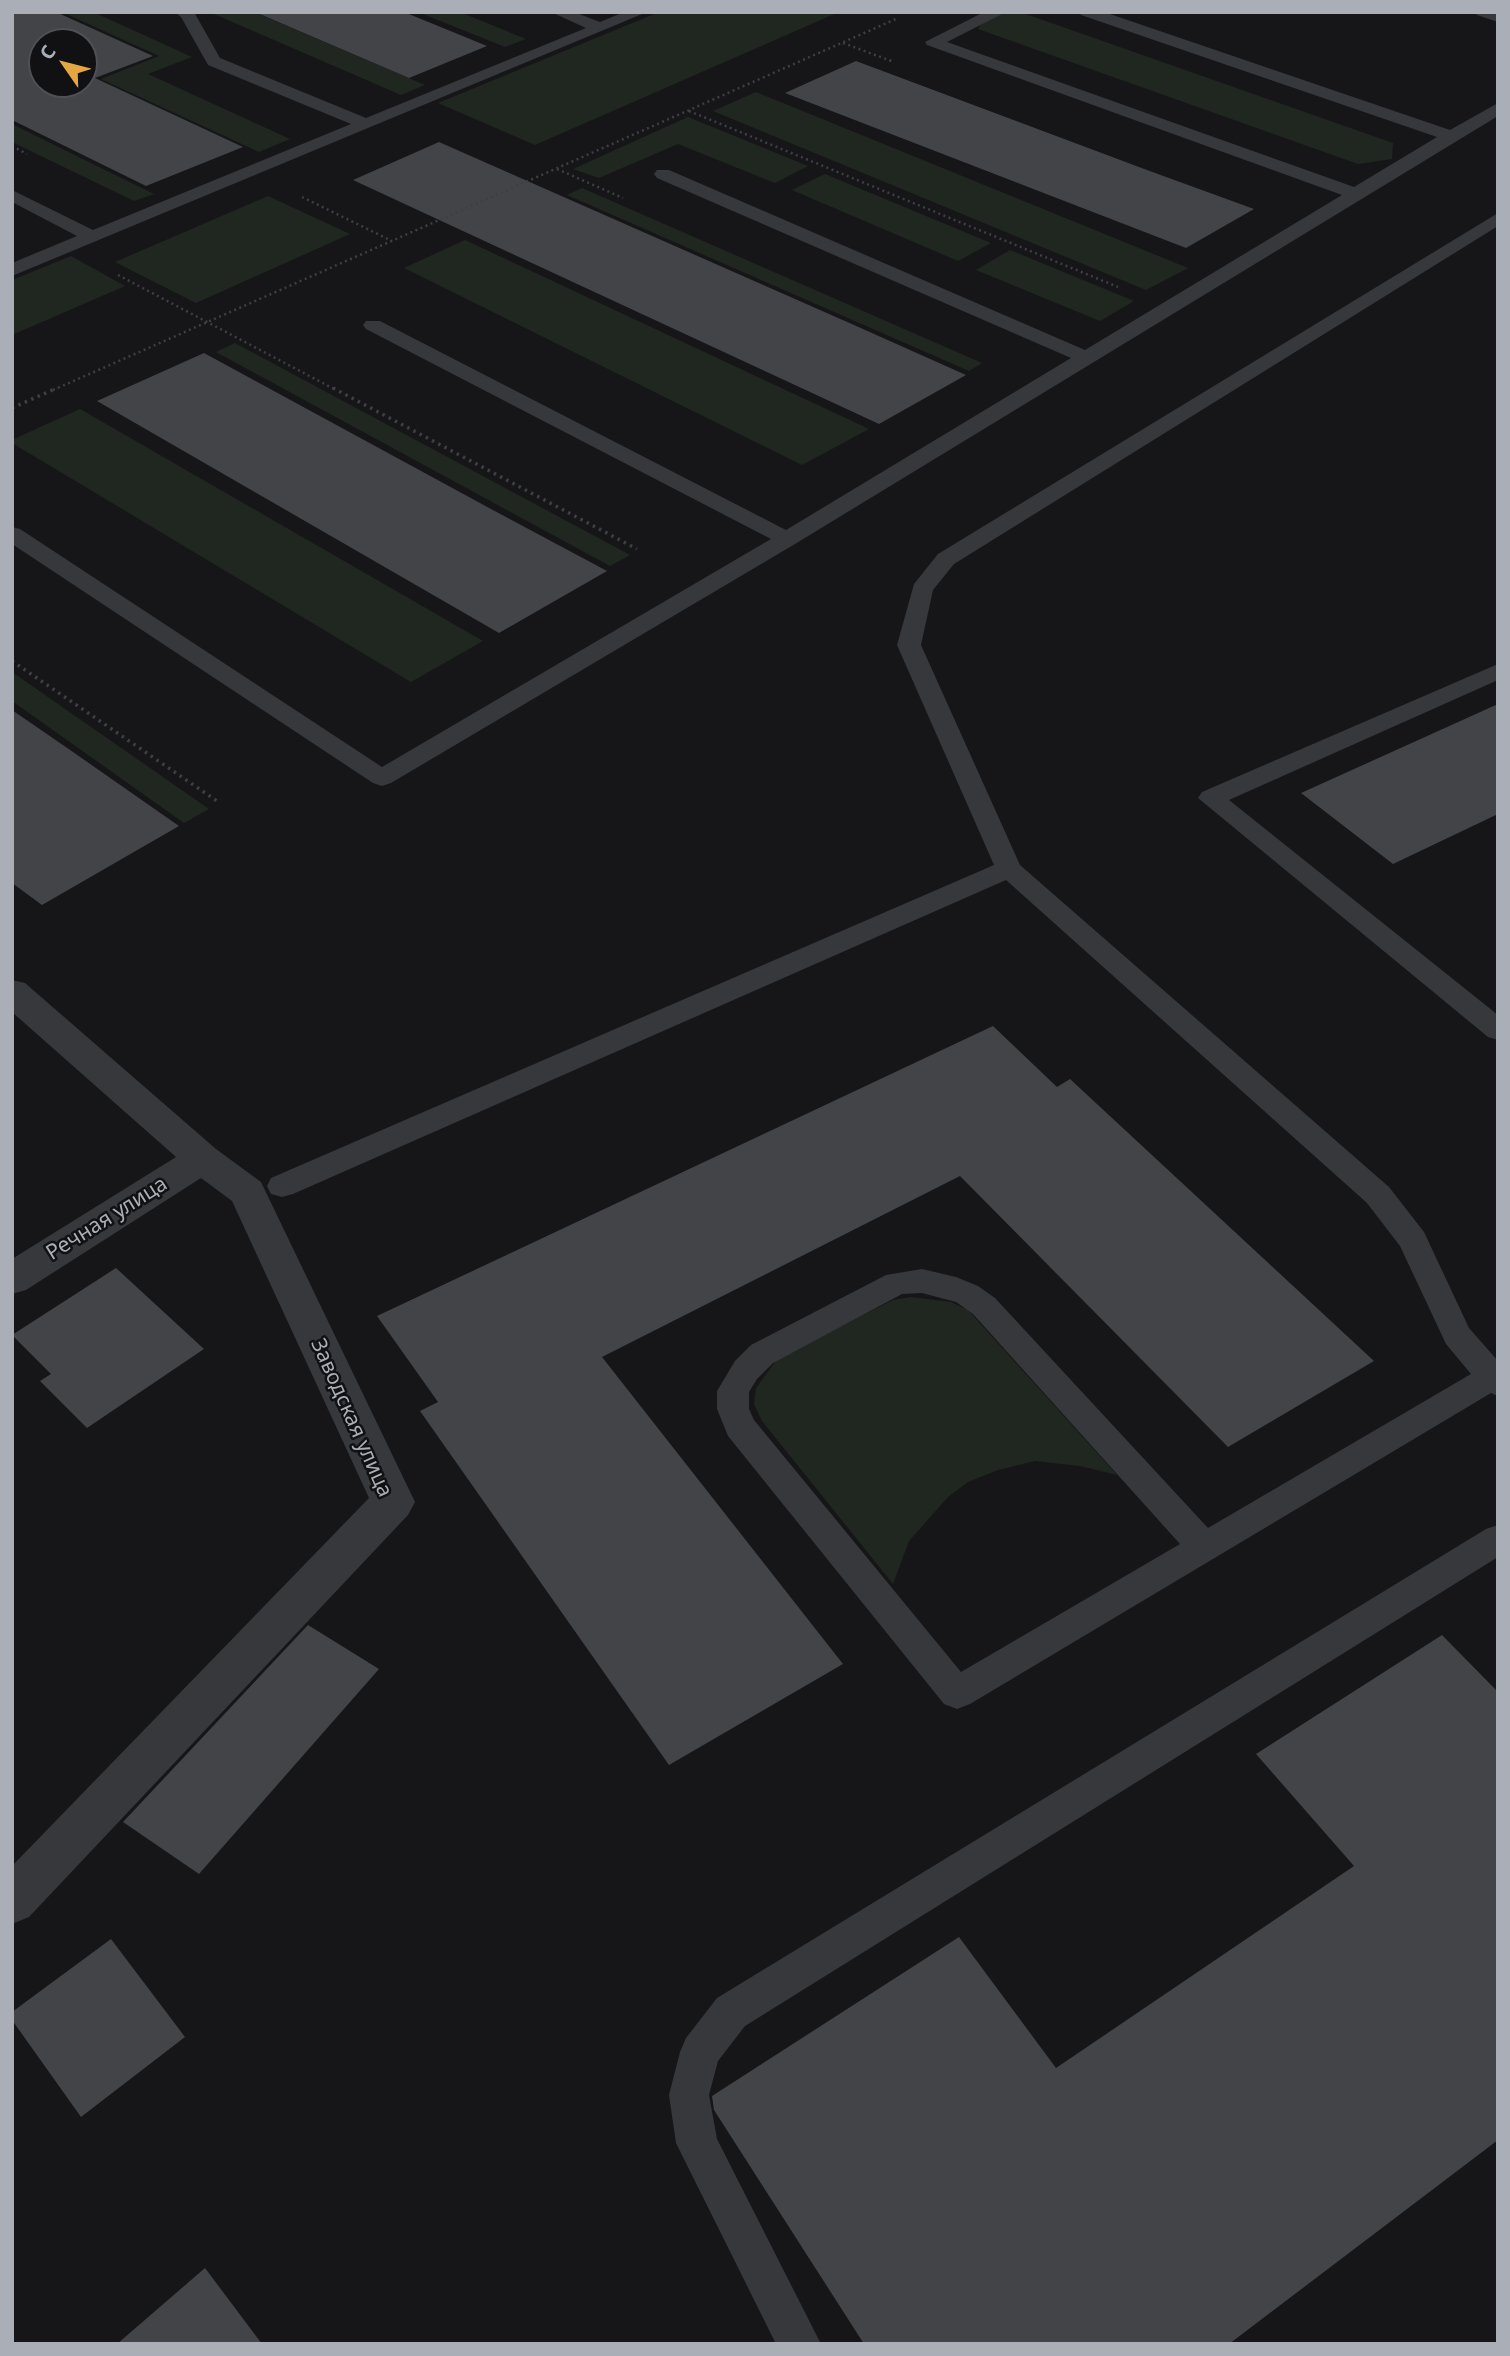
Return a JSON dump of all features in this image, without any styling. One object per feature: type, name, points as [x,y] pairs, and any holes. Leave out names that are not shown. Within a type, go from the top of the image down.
[{"type":"street","name":"Заводская улица","points":[[12,992],[202,1159],[247,1192],[393,1502],[12,1901]]},
{"type":"street","name":"Речная улица","points":[[12,1279],[202,1159]]},
{"type":"lane","points":[[183,12],[187,14],[214,61],[366,124]]},
{"type":"lane","points":[[559,12],[600,28]]},
{"type":"lane","points":[[12,270],[639,12]]},
{"type":"lane","points":[[998,12],[933,42],[1356,194]]},
{"type":"lane","points":[[1087,12],[1451,136]]},
{"type":"lane","points":[[1483,12],[1498,17]]},
{"type":"lane","points":[[12,534],[382,778],[787,539],[1498,108]]},
{"type":"lane","points":[[663,174],[1085,357]]},
{"type":"lane","points":[[12,195],[93,237]]},
{"type":"lane","points":[[1204,1547],[984,1306],[967,1294],[945,1285],[897,1283],[762,1354],[746,1370],[733,1391],[733,1409],[740,1427],[957,1693],[1495,1380],[1457,1335],[1413,1240],[1378,1195],[1009,869],[909,645],[922,589],[946,559],[1498,218]]},
{"type":"lane","points":[[373,325],[787,539]]},
{"type":"lane","points":[[1498,671],[1211,798],[1498,1030]]},
{"type":"lane","points":[[282,1186],[1009,869]]},
{"type":"lane","points":[[799,2344],[697,2143],[689,2095],[691,2084],[700,2052],[731,2012],[1498,1539]]},
{"type":"path","points":[[12,408],[900,17]]},
{"type":"path","points":[[688,111],[1118,286]]},
{"type":"path","points":[[301,197],[392,241]]},
{"type":"path","points":[[115,273],[637,549]]},
{"type":"path","points":[[12,661],[218,801]]},
{"type":"shaded area","points":[[62,12],[93,12],[192,57],[148,74],[290,139],[259,152],[101,79],[159,56]]},
{"type":"shaded area","points":[[267,12],[261,15],[425,85],[401,95],[214,14]]},
{"type":"shaded area","points":[[418,12],[460,12],[526,39],[505,47]]},
{"type":"shaded area","points":[[659,12],[839,12],[535,145],[438,103]]},
{"type":"shaded area","points":[[1020,12],[1393,143],[1392,159],[1358,164],[978,29],[987,16]]},
{"type":"shaded area","points":[[756,92],[1188,268],[1146,290],[713,111]]},
{"type":"shaded area","points":[[688,117],[808,166],[775,183],[678,144],[599,178],[573,169]]},
{"type":"shaded area","points":[[12,124],[154,194],[134,201],[12,142]]},
{"type":"shaded area","points":[[825,174],[991,243],[958,261],[792,190]]},
{"type":"shaded area","points":[[582,188],[982,363],[969,371],[567,195]]},
{"type":"shaded area","points":[[268,196],[350,234],[196,303],[115,262]]},
{"type":"shaded area","points":[[465,240],[869,429],[802,465],[404,268]]},
{"type":"shaded area","points":[[1010,250],[1134,301],[1100,321],[976,270]]},
{"type":"shaded area","points":[[71,256],[125,286],[12,335],[12,280]]},
{"type":"shaded area","points":[[235,343],[630,555],[610,566],[216,352]]},
{"type":"shaded area","points":[[80,409],[483,641],[411,682],[12,443],[12,440]]},
{"type":"shaded area","points":[[12,672],[209,809],[184,823],[12,701]]},
{"type":"shaded area","points":[[911,1297],[951,1302],[968,1310],[1117,1475],[1080,1466],[1035,1461],[998,1470],[968,1482],[948,1497],[909,1541],[893,1584],[762,1421],[754,1404],[756,1388],[778,1358],[893,1300]]},
{"type":"building","points":[[12,12],[56,12],[91,28],[28,28],[28,98],[98,98],[98,79],[243,147],[146,186],[12,120]]},
{"type":"building","points":[[255,12],[404,12],[487,46],[409,78]]},
{"type":"building","points":[[98,31],[153,56],[98,77]]},
{"type":"building","points":[[856,61],[1254,209],[1186,248],[785,93]]},
{"type":"building","points":[[439,142],[966,375],[879,424],[353,180]]},
{"type":"building","points":[[204,353],[607,571],[499,633],[97,401]]},
{"type":"building","points":[[1498,704],[1498,814],[1393,864],[1301,793]]},
{"type":"building","points":[[12,710],[179,826],[42,905],[12,883]]},
{"type":"building","points":[[993,1026],[1057,1087],[1070,1079],[1374,1361],[1228,1447],[960,1176],[602,1357],[843,1664],[669,1765],[420,1411],[438,1402],[377,1316]]},
{"type":"building","points":[[116,1268],[204,1349],[87,1428],[40,1381],[51,1374],[12,1335]]},
{"type":"building","points":[[308,1625],[379,1669],[199,1874],[123,1822]]},
{"type":"building","points":[[1442,1635],[1498,1692],[1498,2140],[1229,2344],[864,2344],[714,2110],[712,2096],[959,1937],[1056,2068],[1354,1866],[1256,1754]]},
{"type":"building","points":[[111,1939],[185,2037],[81,2117],[12,2020],[12,2012]]},
{"type":"building","points":[[205,2268],[262,2344],[117,2344]]}]
